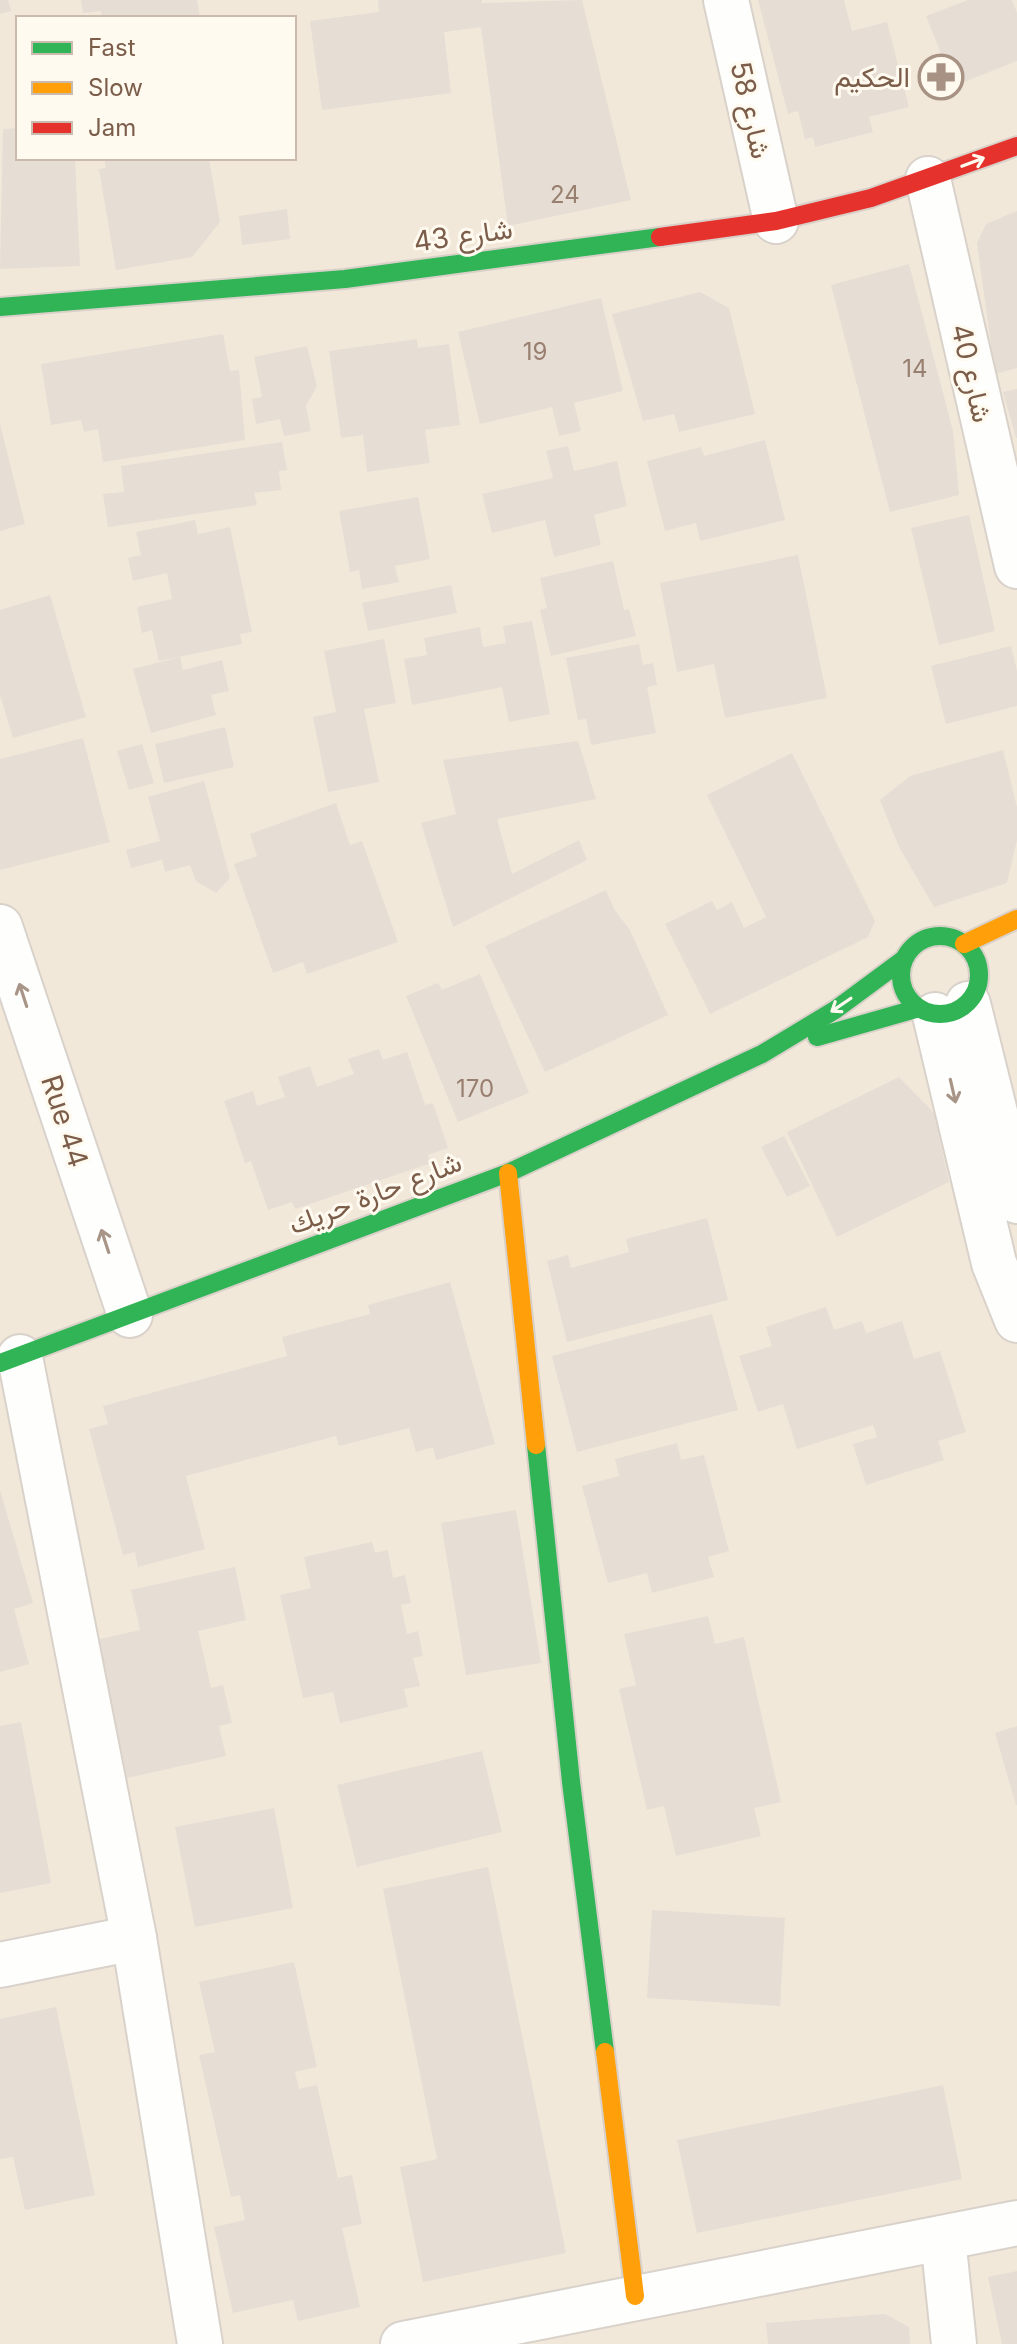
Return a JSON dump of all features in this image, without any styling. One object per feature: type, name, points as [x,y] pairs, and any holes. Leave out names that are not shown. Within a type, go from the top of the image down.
[{"type":"street","name":"شارع 58","points":[[726,0],[776,221]]},
{"type":"street","name":"شارع 43","points":[[0,307],[345,279],[776,221],[871,198],[1017,146]]},
{"type":"street","name":"شارع 40","points":[[928,179],[1017,566]]},
{"type":"street","points":[[964,944],[1017,919]]},
{"type":"street","name":"Rue 44","points":[[0,927],[130,1315]]},
{"type":"street","points":[[941,1009],[978,989],[980,972],[975,954],[946,935],[929,937],[914,945],[904,959],[903,987],[941,1009],[1017,1201]]},
{"type":"street","name":"شارع حارة حريك","points":[[10,1360],[508,1173],[762,1054],[835,1010],[904,959]]},
{"type":"street","points":[[941,1009],[994,1263],[1017,1320]]},
{"type":"street","name":"شارع حارة حريك","points":[[762,1054],[941,1009]]},
{"type":"street","points":[[508,1173],[571,1782],[635,2296]]},
{"type":"street","points":[[10,1360],[134,1938],[200,2344]]},
{"type":"street","points":[[0,1965],[134,1938]]},
{"type":"street","points":[[403,2344],[536,2330],[635,2296],[1017,2223]]},
{"type":"street","points":[[943,2238],[954,2344]]},
{"type":"shaded area","points":[[0,0],[1017,0],[1017,2344],[0,2344]]},
{"type":"building","points":[[0,0],[8,0],[11,11],[0,14]]},
{"type":"building","points":[[81,0],[197,0],[200,16],[102,16],[101,11],[83,13]]},
{"type":"building","points":[[378,0],[482,0],[482,3],[582,0],[631,200],[508,226],[481,27],[444,32],[451,93],[322,110],[310,21],[379,12]]},
{"type":"building","points":[[758,0],[844,0],[852,31],[887,22],[909,107],[869,117],[873,132],[815,147],[813,137],[805,139],[798,111],[788,114]]},
{"type":"building","points":[[968,0],[1012,0],[1017,13],[1017,61],[954,86],[926,16]]},
{"type":"building","points":[[16,128],[16,160],[75,160],[80,266],[0,269],[3,129]]},
{"type":"building","points":[[104,160],[209,160],[220,222],[192,257],[116,270],[99,169],[106,168]]},
{"type":"building","points":[[287,209],[290,239],[242,245],[239,216]]},
{"type":"building","points":[[1017,211],[1017,368],[995,374],[977,243],[986,224]]},
{"type":"building","points":[[909,264],[953,431],[959,495],[890,512],[831,285]]},
{"type":"building","points":[[700,292],[729,308],[755,414],[679,432],[674,414],[643,421],[612,314]]},
{"type":"building","points":[[601,298],[623,391],[574,403],[581,431],[559,436],[552,407],[480,424],[458,332]]},
{"type":"building","points":[[223,334],[230,371],[239,370],[245,440],[103,462],[98,429],[84,432],[81,420],[51,425],[41,364]]},
{"type":"building","points":[[417,339],[418,348],[449,344],[460,425],[425,430],[430,463],[367,472],[363,435],[341,438],[329,351]]},
{"type":"building","points":[[307,346],[317,386],[306,406],[311,431],[284,436],[280,419],[256,424],[252,399],[262,397],[254,357]]},
{"type":"building","points":[[1017,389],[1017,438],[1016,438],[1003,392]]},
{"type":"building","points":[[0,424],[25,524],[0,531]]},
{"type":"building","points":[[765,440],[785,520],[700,541],[696,523],[665,531],[647,461],[701,447],[704,456]]},
{"type":"building","points":[[282,442],[287,470],[279,471],[281,490],[254,493],[257,505],[108,527],[103,494],[124,492],[121,466]]},
{"type":"building","points":[[568,446],[574,471],[617,461],[627,506],[594,515],[601,545],[554,557],[545,520],[492,533],[482,494],[553,478],[546,451]]},
{"type":"building","points":[[418,497],[430,559],[395,566],[399,582],[362,589],[359,570],[350,572],[339,511]]},
{"type":"building","points":[[969,515],[995,631],[939,645],[911,528]]},
{"type":"building","points":[[195,520],[198,534],[230,527],[252,632],[240,634],[242,644],[159,661],[152,630],[142,633],[137,607],[172,599],[167,573],[133,581],[128,558],[141,555],[136,532]]},
{"type":"building","points":[[798,555],[827,698],[725,718],[714,664],[677,672],[660,583]]},
{"type":"building","points":[[613,561],[624,610],[629,609],[636,636],[551,656],[540,610],[547,608],[540,578]]},
{"type":"building","points":[[451,585],[457,613],[368,631],[362,603]]},
{"type":"building","points":[[50,595],[86,717],[13,738],[0,695],[0,610]]},
{"type":"building","points":[[532,621],[550,714],[509,722],[502,687],[412,705],[404,659],[427,655],[424,638],[480,627],[483,647],[506,643],[503,626]]},
{"type":"building","points":[[384,639],[396,703],[364,709],[379,782],[328,792],[313,717],[336,712],[324,651]]},
{"type":"building","points":[[639,644],[643,665],[653,663],[657,685],[647,687],[656,733],[591,745],[586,719],[578,720],[566,658]]},
{"type":"building","points":[[1011,646],[1017,671],[1017,706],[946,724],[931,666]]},
{"type":"building","points":[[180,657],[183,670],[222,660],[229,691],[211,695],[216,715],[151,733],[133,669]]},
{"type":"building","points":[[225,727],[234,767],[164,783],[155,744]]},
{"type":"building","points":[[83,738],[110,842],[0,870],[0,759]]},
{"type":"building","points":[[578,741],[596,799],[497,819],[512,874],[579,840],[587,860],[453,927],[421,823],[456,814],[443,760]]},
{"type":"building","points":[[142,744],[154,783],[129,790],[117,751]]},
{"type":"building","points":[[1003,750],[1017,807],[1017,840],[1007,883],[934,907],[899,847],[880,800],[910,776]]},
{"type":"building","points":[[792,753],[875,921],[868,937],[710,1014],[665,924],[712,901],[717,910],[732,902],[744,928],[766,917],[707,795]]},
{"type":"building","points":[[204,781],[230,878],[216,893],[196,881],[190,865],[165,872],[162,860],[131,868],[126,850],[160,841],[148,797]]},
{"type":"building","points":[[336,803],[350,845],[362,841],[398,942],[307,974],[303,962],[273,973],[234,864],[257,856],[250,834]]},
{"type":"building","points":[[606,890],[614,909],[630,930],[668,1015],[545,1072],[485,946]]},
{"type":"building","points":[[480,974],[529,1093],[458,1122],[406,996],[438,983],[442,990]]},
{"type":"building","points":[[379,1049],[383,1060],[407,1052],[425,1105],[433,1103],[448,1148],[428,1155],[431,1163],[295,1209],[292,1202],[268,1210],[251,1161],[245,1163],[224,1101],[253,1091],[257,1106],[285,1097],[278,1077],[310,1066],[317,1087],[354,1074],[348,1059]]},
{"type":"building","points":[[899,1077],[934,1113],[949,1182],[837,1237],[787,1132]]},
{"type":"building","points":[[784,1136],[810,1186],[787,1197],[761,1147]]},
{"type":"building","points":[[707,1218],[728,1300],[567,1342],[547,1261],[568,1255],[571,1268],[629,1252],[626,1239]]},
{"type":"building","points":[[450,1282],[495,1444],[436,1460],[433,1447],[416,1452],[409,1428],[339,1446],[336,1436],[186,1476],[205,1549],[138,1567],[135,1552],[123,1555],[89,1429],[108,1424],[103,1406],[287,1356],[282,1337],[370,1314],[368,1305]]},
{"type":"building","points":[[826,1307],[834,1330],[862,1321],[866,1333],[902,1321],[914,1359],[940,1351],[966,1432],[938,1441],[944,1460],[866,1485],[853,1444],[877,1437],[873,1425],[797,1449],[783,1404],[758,1412],[739,1356],[772,1346],[766,1327]]},
{"type":"building","points":[[712,1314],[738,1410],[577,1452],[552,1356]]},
{"type":"building","points":[[677,1443],[681,1460],[704,1455],[729,1551],[708,1557],[714,1577],[652,1593],[647,1573],[608,1583],[582,1486],[619,1476],[615,1459]]},
{"type":"building","points":[[0,1490],[33,1603],[14,1609],[29,1664],[0,1672]]},
{"type":"building","points":[[516,1510],[541,1663],[466,1675],[441,1523]]},
{"type":"building","points":[[372,1542],[375,1553],[388,1550],[393,1578],[405,1575],[411,1603],[401,1605],[407,1634],[418,1631],[423,1656],[413,1658],[420,1686],[404,1689],[408,1707],[340,1723],[333,1692],[303,1698],[280,1595],[311,1588],[304,1557]]},
{"type":"building","points":[[235,1567],[246,1620],[198,1631],[211,1688],[223,1685],[232,1723],[219,1726],[226,1756],[127,1778],[121,1746],[113,1748],[96,1640],[140,1630],[131,1590]]},
{"type":"building","points":[[708,1616],[715,1644],[744,1637],[781,1802],[754,1808],[761,1836],[676,1856],[664,1806],[647,1810],[619,1689],[636,1685],[624,1634]]},
{"type":"building","points":[[21,1722],[51,1883],[0,1893],[0,1726]]},
{"type":"building","points":[[1017,1726],[1017,1805],[1016,1805],[995,1733]]},
{"type":"building","points":[[482,1751],[502,1832],[357,1867],[337,1785]]},
{"type":"building","points":[[274,1808],[293,1908],[195,1927],[175,1827]]},
{"type":"building","points":[[488,1867],[566,2253],[423,2282],[400,2167],[437,2159],[383,1889]]},
{"type":"building","points":[[652,1910],[785,1918],[780,2006],[647,1998]]},
{"type":"building","points":[[294,1962],[317,2067],[295,2072],[299,2089],[317,2085],[338,2178],[352,2175],[362,2224],[342,2228],[360,2307],[298,2321],[293,2300],[233,2313],[214,2227],[245,2220],[240,2195],[231,2197],[199,2055],[215,2052],[199,1982]]},
{"type":"building","points":[[56,2007],[95,2195],[25,2210],[13,2157],[0,2159],[0,2019]]},
{"type":"building","points":[[943,2085],[962,2179],[697,2233],[677,2140]]},
{"type":"building","points":[[1017,2271],[1017,2344],[1002,2344],[988,2277]]},
{"type":"building","points":[[885,2314],[909,2327],[910,2344],[768,2344],[766,2323]]},
{"type":"traffic: fast","points":[[0,307],[345,279],[660,237]]},
{"type":"traffic: fast","points":[[940,936],[955,939],[968,947],[976,960],[979,975],[976,990],[968,1003],[955,1011],[940,1014],[925,1011],[912,1003],[904,990],[901,975],[904,960],[912,947],[925,939],[940,936]]},
{"type":"traffic: fast","points":[[0,1363],[508,1173],[762,1054],[835,1010],[904,959]]},
{"type":"traffic: fast","points":[[817,1037],[919,1008]]},
{"type":"traffic: fast","points":[[536,1445],[571,1782],[605,2052]]},
{"type":"traffic: slow","points":[[964,944],[1017,919]]},
{"type":"traffic: slow","points":[[508,1173],[536,1445]]},
{"type":"traffic: slow","points":[[605,2052],[635,2296]]},
{"type":"traffic: jam","points":[[660,237],[776,221],[871,198],[1017,146]]},
{"type":"place","name":"الحكيم","points":[[941,77]]}]
